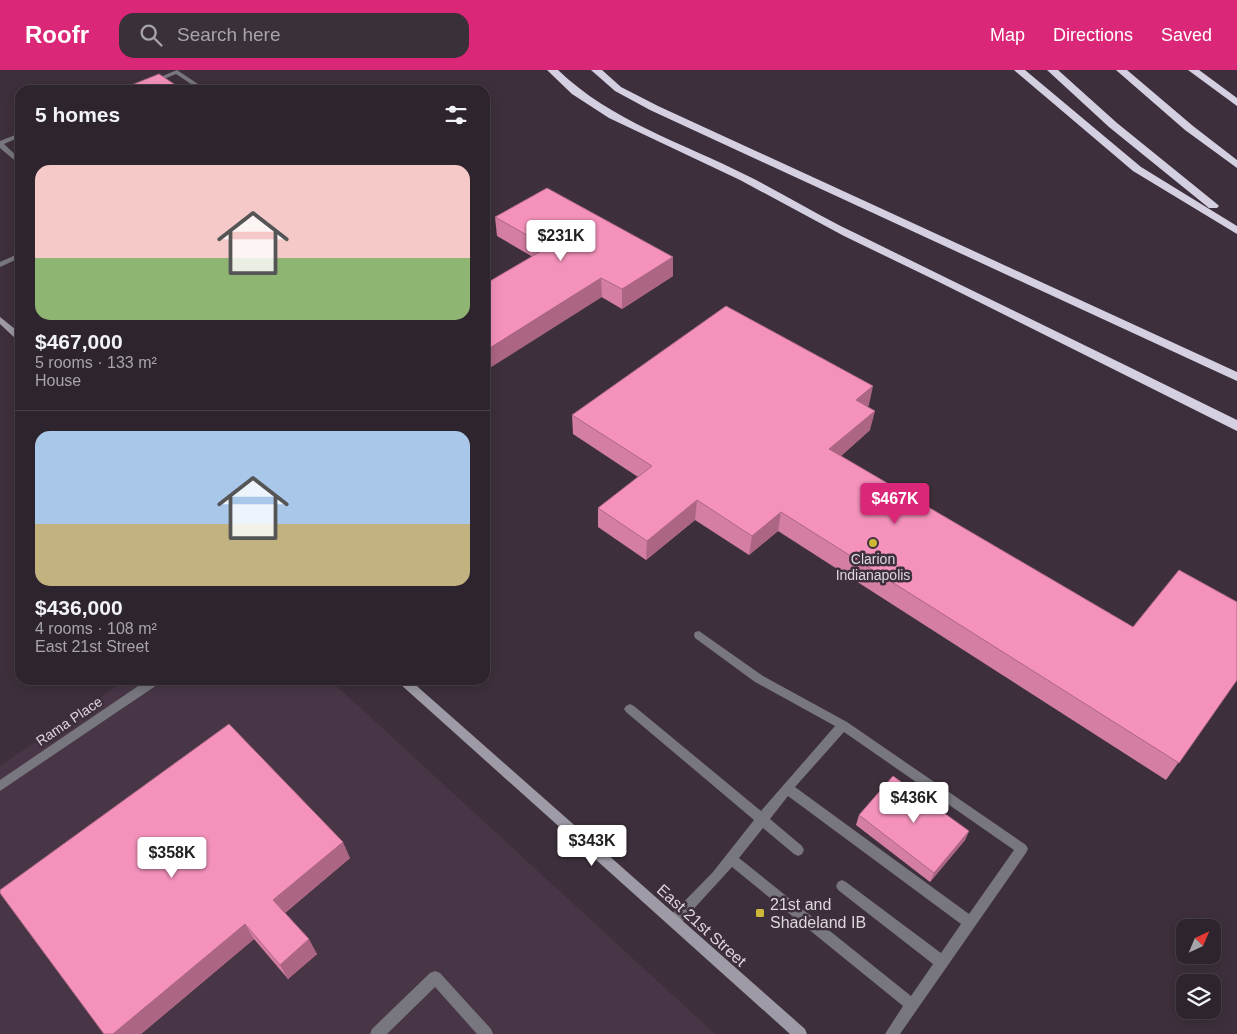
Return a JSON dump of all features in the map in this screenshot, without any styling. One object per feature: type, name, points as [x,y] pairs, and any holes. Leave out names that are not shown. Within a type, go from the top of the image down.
[{"type":"highway","points":[[552,70],[575,92],[606,112],[744,178],[848,234],[941,278],[1237,426]]},
{"type":"highway","points":[[596,70],[618,89],[654,108],[1237,377]]},
{"type":"highway","points":[[1019,70],[1137,169],[1237,231]]},
{"type":"highway","points":[[1052,70],[1113,125],[1237,226]]},
{"type":"highway","points":[[1121,70],[1182,122],[1237,165]]},
{"type":"highway","points":[[1193,70],[1237,103]]},
{"type":"main road","points":[[0,320],[15,334]]},
{"type":"main road","name":"East 21st Street","points":[[409,685],[800,1034]]},
{"type":"street","points":[[144,85],[177,72],[196,85]]},
{"type":"street","points":[[15,137],[0,144],[15,158]]},
{"type":"street","points":[[0,264],[15,257]]},
{"type":"street","points":[[699,635],[759,679],[843,726],[1022,849],[892,1034]]},
{"type":"street","name":"Rama Place","points":[[0,786],[149,685]]},
{"type":"street","points":[[630,709],[761,821],[798,850]]},
{"type":"street","points":[[674,921],[717,876],[787,788],[843,726]]},
{"type":"street","points":[[787,788],[970,923]]},
{"type":"street","points":[[731,859],[912,1005]]},
{"type":"street","points":[[842,886],[942,963]]},
{"type":"street","points":[[377,1034],[435,978],[486,1034]]},
{"type":"shaded area","points":[[119,685],[335,685],[715,1034],[0,1034],[0,766]]},
{"type":"building","points":[[159,74],[176,85],[132,85]]},
{"type":"building","points":[[547,188],[673,257],[622,289],[601,278],[490,348],[490,281],[548,247],[495,217]]},
{"type":"building","name":"Clarion Indianapolis","points":[[726,306],[873,386],[856,400],[875,411],[829,449],[1133,627],[1179,570],[1237,602],[1237,680],[1179,763],[781,512],[752,536],[697,500],[647,541],[598,508],[652,466],[572,415]]},
{"type":"building","points":[[229,724],[343,842],[273,900],[309,939],[280,965],[245,924],[113,1034],[104,1034],[0,893],[0,890]]},
{"type":"building","points":[[893,776],[969,831],[934,873],[859,815]]},
{"type":"place","name":"Clarion Indianapolis","points":[[873,543]]},
{"type":"place","name":"21st and Shadeland IB","points":[[760,913]]}]
